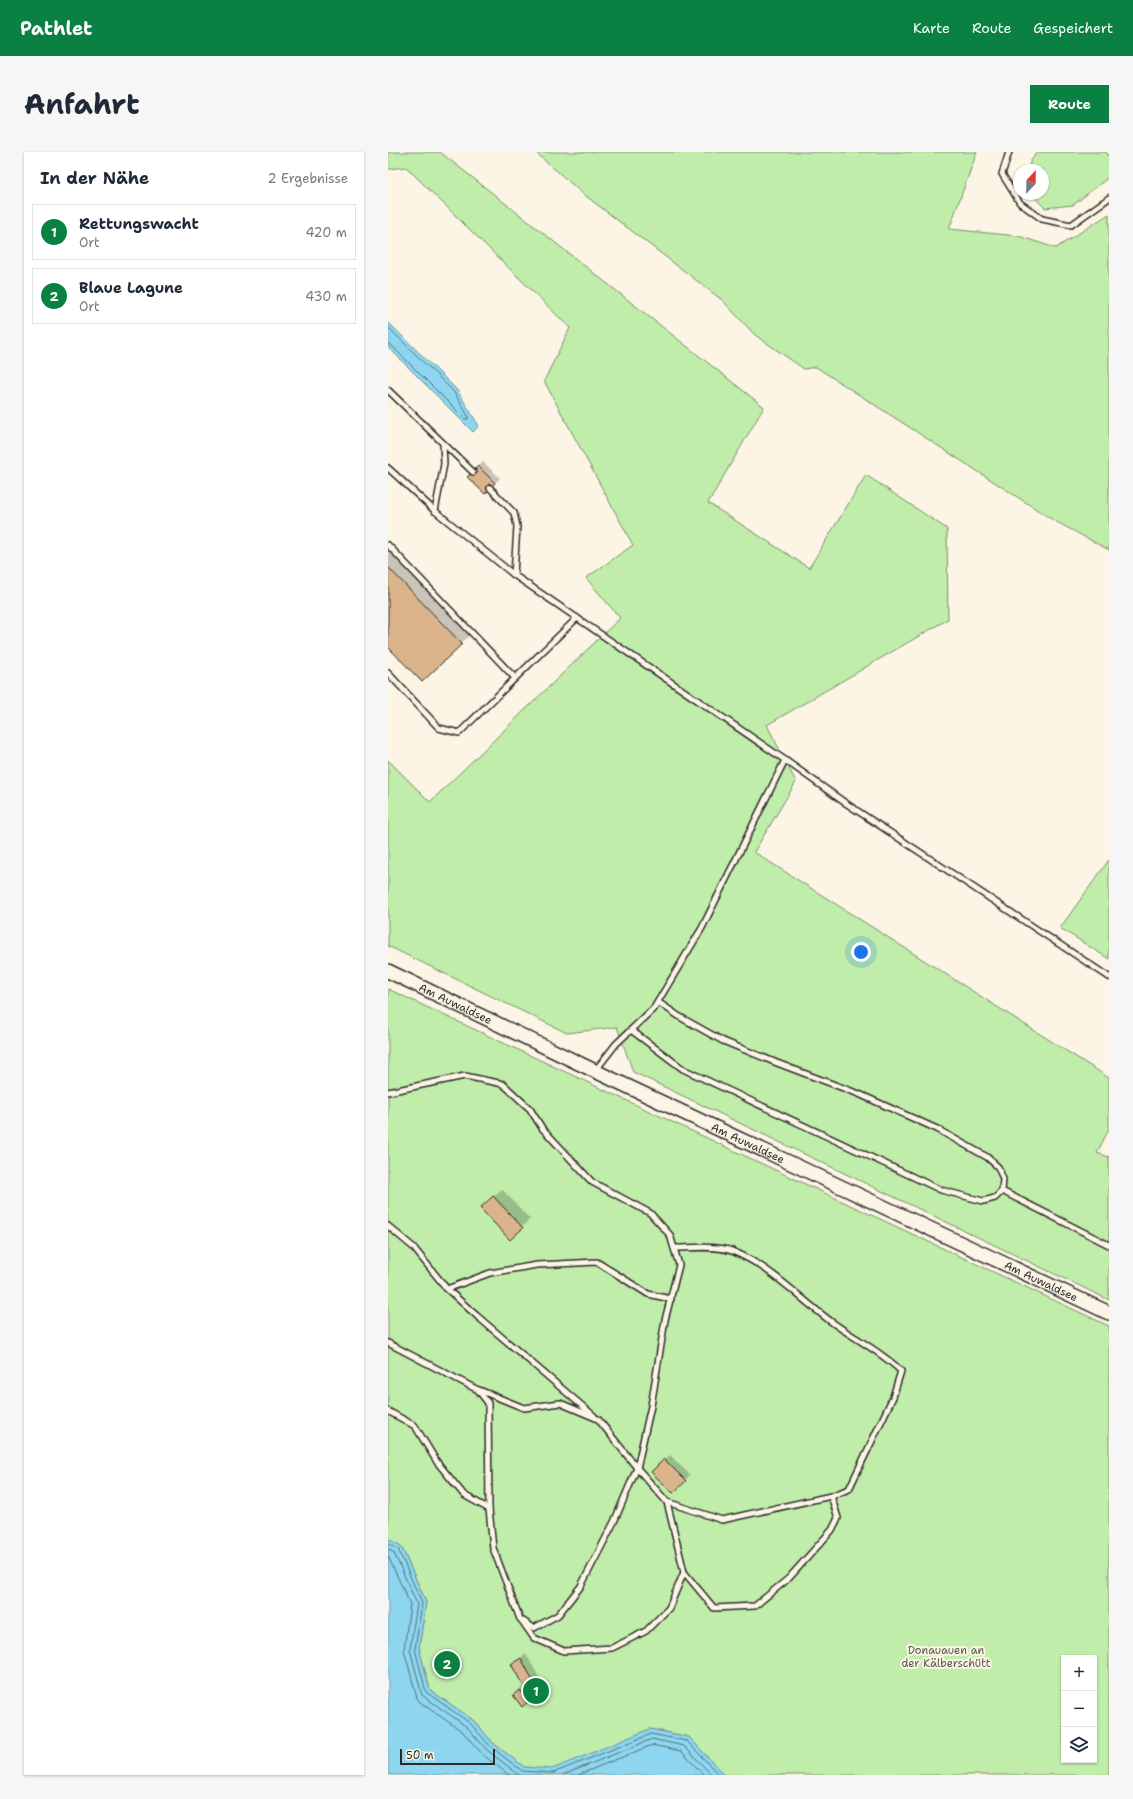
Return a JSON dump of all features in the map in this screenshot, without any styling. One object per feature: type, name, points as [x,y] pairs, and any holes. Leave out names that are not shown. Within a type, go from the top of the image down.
[{"type":"street","name":"Am Auwaldsee","points":[[388,971],[595,1071],[1109,1313]]},
{"type":"lane","points":[[1009,152],[1002,174],[1020,203],[1042,219],[1071,225],[1109,198]]},
{"type":"lane","points":[[388,390],[473,472]]},
{"type":"lane","points":[[435,512],[444,464],[443,444]]},
{"type":"lane","points":[[388,468],[435,512],[514,575],[844,802],[1109,977]]},
{"type":"lane","points":[[490,488],[514,513],[517,526],[514,575]]},
{"type":"lane","points":[[388,545],[515,678]]},
{"type":"lane","points":[[388,673],[439,728],[459,733],[577,618]]},
{"type":"lane","points":[[595,1071],[616,1044],[654,1008],[658,1002],[702,928],[785,760]]},
{"type":"lane","points":[[631,1030],[683,1068],[941,1190],[983,1201],[995,1198],[1002,1191],[1003,1179],[998,1167],[987,1157],[937,1129],[859,1094],[777,1064],[723,1040],[680,1017],[658,1002]]},
{"type":"lane","points":[[388,1092],[465,1076],[502,1084],[530,1109],[542,1128],[592,1182],[650,1213],[670,1235],[680,1265],[665,1320],[651,1406],[637,1468],[614,1522],[581,1586],[558,1615],[534,1628],[520,1618]]},
{"type":"lane","points":[[1002,1191],[1109,1245]]},
{"type":"lane","points":[[388,1226],[413,1247],[447,1289],[598,1419],[637,1468],[667,1502],[684,1572],[714,1608],[756,1606],[789,1578],[832,1530],[838,1518],[831,1496]]},
{"type":"lane","points":[[667,1502],[722,1520],[831,1496],[849,1490],[893,1397],[901,1371],[886,1356],[829,1320],[772,1272],[731,1250],[712,1248],[674,1248]]},
{"type":"lane","points":[[447,1289],[490,1273],[537,1265],[596,1262],[648,1294],[671,1299]]},
{"type":"lane","points":[[388,1343],[478,1390],[524,1408],[560,1403],[598,1419]]},
{"type":"lane","points":[[478,1390],[488,1403],[489,1509],[493,1548],[520,1618],[534,1638],[564,1651],[612,1648],[646,1631],[669,1608],[684,1572]]},
{"type":"lane","points":[[388,1411],[415,1426],[436,1462],[464,1494],[489,1509]]},
{"type":"green space","points":[[388,152],[440,152],[764,407],[708,503],[809,568],[866,475],[947,529],[948,619],[767,725],[796,782],[754,852],[1109,1078],[1109,1129],[1097,1153],[1109,1157],[1109,1300],[633,1072],[617,1027],[567,1033],[388,946],[388,760],[430,802],[620,618],[586,578],[633,545],[544,381],[570,328],[406,167],[388,169]]},
{"type":"green space","points":[[535,152],[977,152],[949,229],[1018,236],[1056,248],[1109,214],[1109,550],[1053,520],[816,367],[804,369],[755,335],[722,300],[582,193]]},
{"type":"green space","points":[[1037,152],[1106,152],[1109,157],[1109,177],[1073,205],[1045,208],[1037,200],[1049,200],[1049,164],[1030,164]]},
{"type":"green space","points":[[1109,860],[1109,959],[1060,928]]},
{"type":"green space","name":"Donauauen an der Kälberschütt","points":[[388,989],[1109,1326],[1109,1775],[724,1775],[689,1737],[650,1729],[552,1770],[524,1767],[493,1743],[473,1720],[430,1690],[419,1648],[426,1602],[401,1546],[388,1539]]},
{"type":"water","points":[[389,323],[457,390],[479,426],[473,432],[388,347]]},
{"type":"water","points":[[388,1539],[401,1546],[426,1602],[419,1648],[430,1690],[473,1720],[493,1743],[524,1767],[552,1769],[650,1729],[689,1737],[724,1775],[388,1775]]},
{"type":"building","points":[[478,466],[495,483],[485,494],[467,477]]},
{"type":"building","points":[[388,567],[462,644],[422,682],[388,647]]},
{"type":"building","points":[[493,1196],[523,1228],[510,1240],[480,1208]]},
{"type":"building","points":[[664,1459],[686,1481],[673,1493],[651,1472]]},
{"type":"building","points":[[521,1658],[534,1683],[525,1689],[511,1664]]},
{"type":"building","points":[[536,1688],[540,1694],[533,1698],[530,1693]]},
{"type":"building","points":[[520,1690],[529,1701],[522,1707],[513,1695]]},
{"type":"place","name":"Blaue Lagune","points":[[447,1664]]},
{"type":"place","name":"Rettungswacht","points":[[536,1691]]}]
